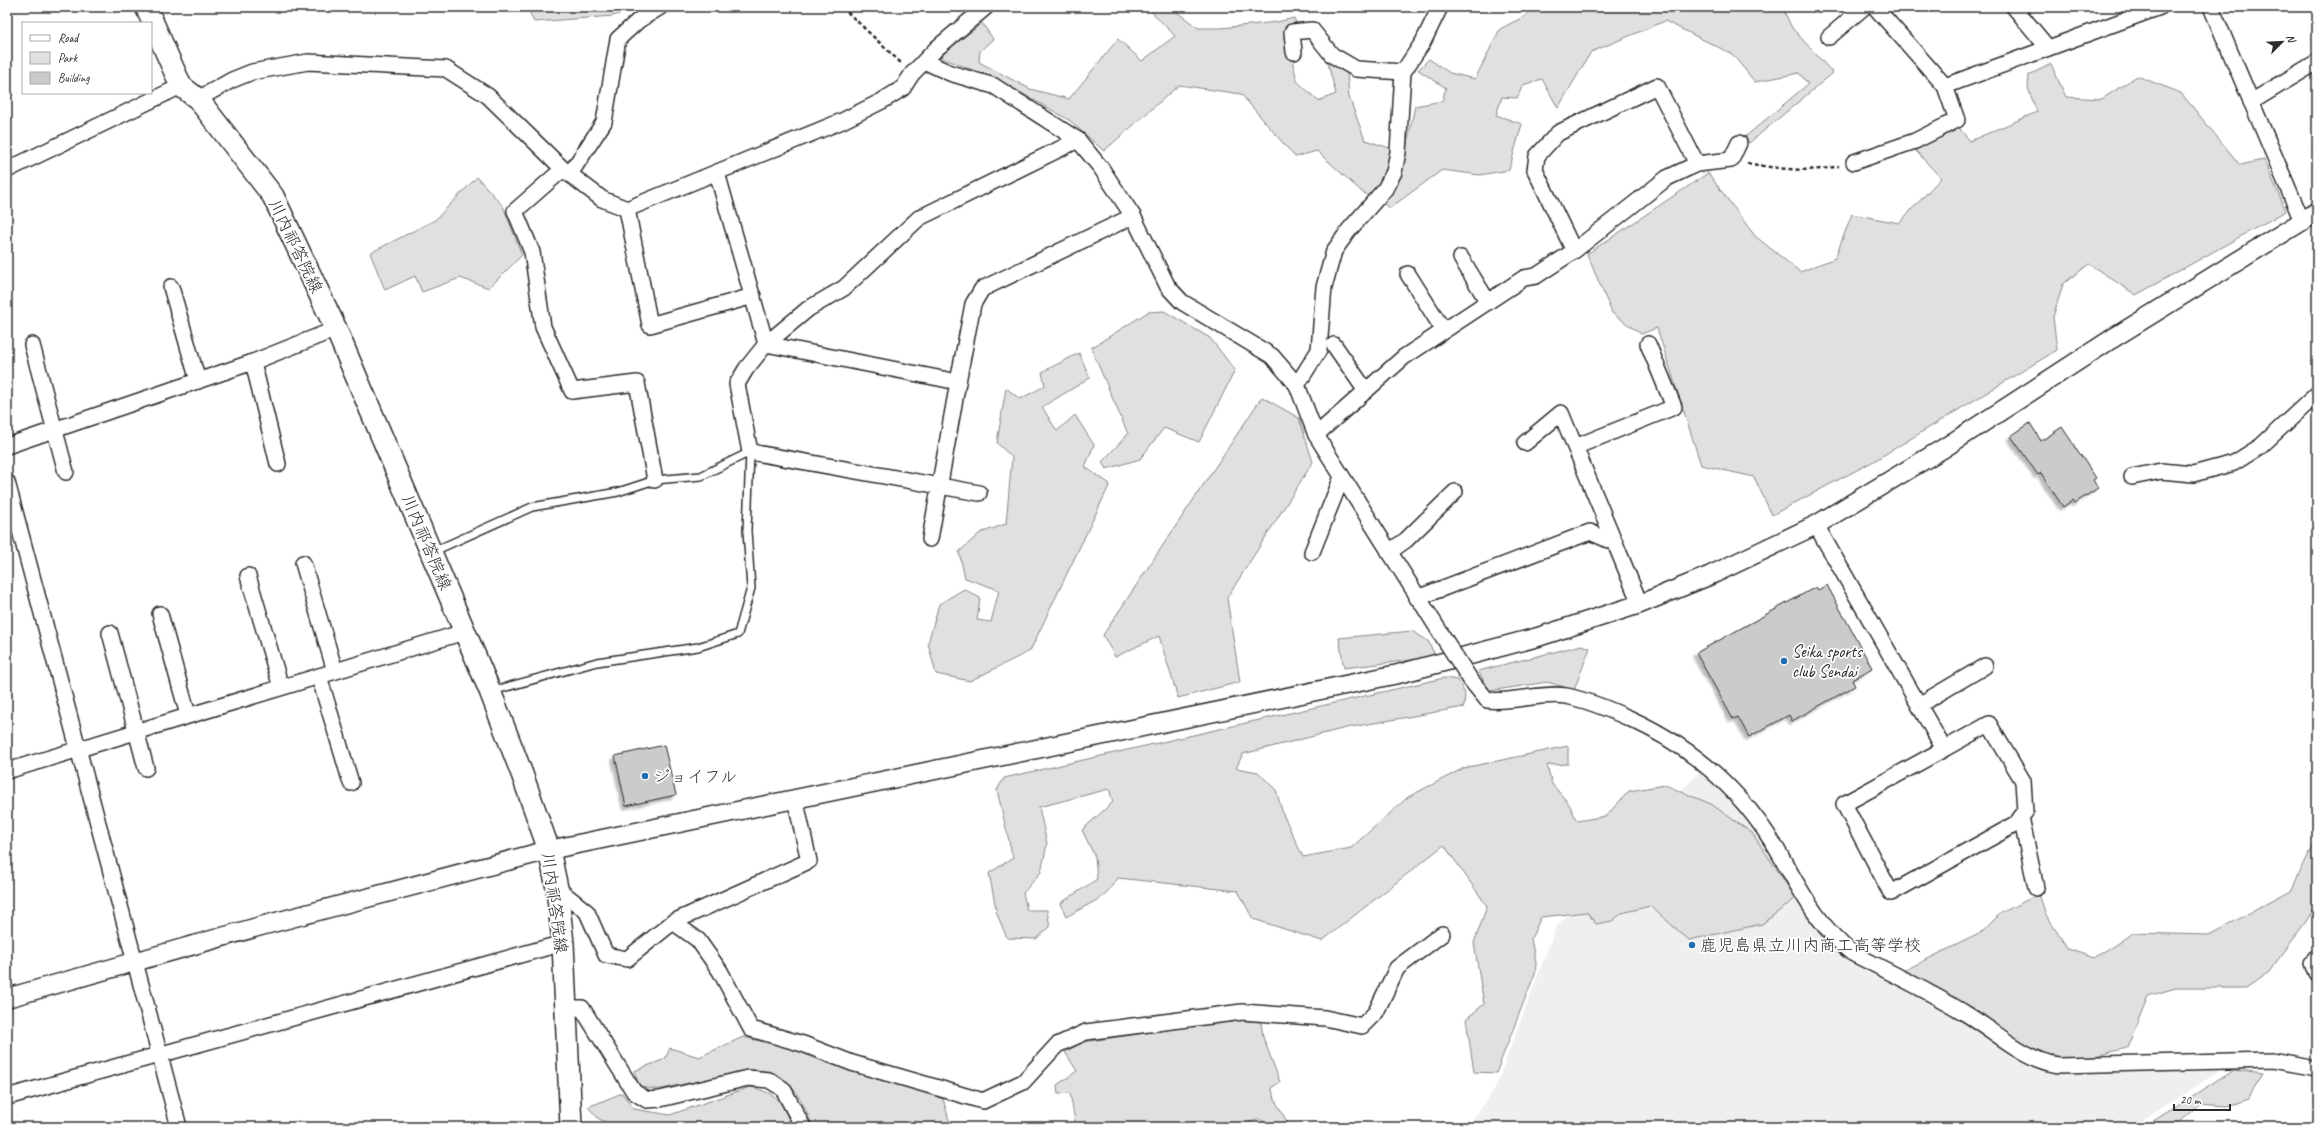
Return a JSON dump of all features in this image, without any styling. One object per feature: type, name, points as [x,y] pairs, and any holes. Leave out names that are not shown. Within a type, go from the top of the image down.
[{"type":"main road","name":"川内祁答院線","points":[[146,7],[181,86],[198,99],[273,196],[336,329],[432,552],[464,632],[490,691],[522,774],[549,850],[556,888],[562,943],[571,1127]]},
{"type":"street","points":[[655,480],[637,384],[572,391],[543,327],[532,252],[515,211],[566,171],[604,122],[618,39],[640,20],[660,7]]},
{"type":"street","points":[[198,99],[232,80],[252,72],[308,62],[446,69],[488,96],[566,171],[602,199],[627,209],[842,121],[882,101],[903,88],[912,74],[926,62],[937,48],[986,7]]},
{"type":"street","points":[[1297,385],[1319,350],[1324,287],[1334,251],[1349,230],[1385,189],[1394,172],[1398,152],[1403,72],[1423,42],[1440,7]]},
{"type":"street","points":[[1828,37],[1864,7]]},
{"type":"street","points":[[1854,162],[1915,141],[1957,120],[1945,86],[1875,7]]},
{"type":"street","points":[[2014,7],[2048,48]]},
{"type":"street","points":[[1945,86],[2160,7]]},
{"type":"street","points":[[7,998],[136,963],[261,926],[549,850],[1398,674],[1538,637],[1640,604],[1711,575],[1816,525],[1944,448],[2110,340],[2310,216],[2252,102],[2211,7]]},
{"type":"street","points":[[1294,52],[1292,32],[1312,30],[1332,55],[1356,69],[1403,72]]},
{"type":"street","points":[[926,62],[950,73],[994,86],[1078,140],[1101,168],[1133,216],[1168,287],[1182,302],[1272,356],[1297,385],[1316,435],[1417,598],[1470,679],[1487,700],[1564,696],[1608,708],[1658,731],[1696,756],[1726,782],[1753,812],[1804,898],[1827,931],[1840,944],[1852,953],[1969,1016],[2027,1056],[2041,1062],[2058,1065],[2272,1060],[2317,1068]]},
{"type":"street","points":[[2252,102],[2317,62]]},
{"type":"street","points":[[7,170],[181,86]]},
{"type":"street","points":[[1574,251],[1535,170],[1537,156],[1558,133],[1657,86],[1697,164]]},
{"type":"street","points":[[979,493],[750,452],[737,384],[746,369],[766,344],[808,309],[844,288],[919,218],[1078,140]]},
{"type":"street","points":[[1316,435],[1404,357],[1524,278],[1536,276],[1574,251],[1667,178],[1697,164],[1731,160],[1739,143]]},
{"type":"street","points":[[717,173],[766,344]]},
{"type":"street","points":[[627,209],[650,325],[753,296]]},
{"type":"street","points":[[930,539],[973,304],[982,290],[1133,216]]},
{"type":"street","points":[[1461,258],[1488,302]]},
{"type":"street","points":[[1408,274],[1444,331]]},
{"type":"street","points":[[171,287],[198,381]]},
{"type":"street","points":[[7,446],[253,362],[336,329]]},
{"type":"street","points":[[766,344],[958,382]]},
{"type":"street","points":[[1575,447],[1674,406],[1648,344]]},
{"type":"street","points":[[32,345],[66,472]]},
{"type":"street","points":[[1334,345],[1366,391]]},
{"type":"street","points":[[253,362],[278,464]]},
{"type":"street","points":[[2132,477],[2161,471],[2193,474],[2234,463],[2261,446],[2317,394]]},
{"type":"street","points":[[1525,444],[1561,413],[1640,604]]},
{"type":"street","points":[[1312,552],[1342,477]]},
{"type":"street","points":[[7,482],[179,1127]]},
{"type":"street","points":[[1389,552],[1406,540],[1455,492]]},
{"type":"street","points":[[1816,525],[1944,749]]},
{"type":"street","points":[[1417,598],[1590,532],[1615,543]]},
{"type":"street","points":[[303,563],[335,671]]},
{"type":"street","points":[[248,576],[281,687]]},
{"type":"street","points":[[160,614],[188,715]]},
{"type":"street","points":[[7,771],[78,748],[464,632]]},
{"type":"street","points":[[110,633],[146,768]]},
{"type":"street","points":[[1919,705],[1985,666]]},
{"type":"street","points":[[319,676],[351,783]]},
{"type":"street","points":[[1989,724],[2023,780],[2025,812],[2016,824],[1892,893],[1844,804],[1944,749],[1989,724]]},
{"type":"street","points":[[556,888],[587,912],[606,955],[627,960],[673,922],[809,861],[795,798]]},
{"type":"street","points":[[2021,817],[2036,888]]},
{"type":"street","points":[[673,922],[698,940],[720,971],[752,1029],[802,1044],[852,1063],[983,1101],[1023,1082],[1057,1045],[1086,1032],[1242,1012],[1325,1018],[1362,1026],[1376,1012],[1396,968],[1442,934]]},
{"type":"street","points":[[7,1097],[562,943]]},
{"type":"street","points":[[2317,957],[2313,963],[2317,974]]},
{"type":"street","points":[[566,1008],[582,1008],[634,1092],[647,1100],[660,1099],[748,1078],[769,1080],[783,1088],[792,1101],[803,1127]]},
{"type":"lane","points":[[432,552],[532,507],[618,492],[655,480],[701,476],[750,452],[747,531],[751,588],[738,634],[698,647],[597,662],[490,691]]},
{"type":"path","points":[[842,7],[912,74]]},
{"type":"path","points":[[1731,160],[1782,170],[1818,169],[1854,162]]},
{"type":"shaded area","name":"鹿児島県立川内商工高等学校","points":[[1701,770],[1731,795],[1754,824],[1823,934],[1972,1022],[2021,1058],[2226,1067],[2132,1127],[1467,1127],[1495,1089],[1556,927]]},
{"type":"green space","points":[[527,7],[641,7],[613,16],[534,22]]},
{"type":"green space","points":[[1147,7],[1170,7],[1198,28],[1221,28],[1277,22],[1294,18],[1297,25],[1286,33],[1297,81],[1318,101],[1336,94],[1327,60],[1347,71],[1349,97],[1365,140],[1405,153],[1415,106],[1442,101],[1446,88],[1418,70],[1429,59],[1450,73],[1475,79],[1500,29],[1527,15],[1530,7],[1782,7],[1792,28],[1833,73],[1749,143],[1745,137],[1808,84],[1799,73],[1755,82],[1732,54],[1665,21],[1591,52],[1558,108],[1542,79],[1523,85],[1517,98],[1502,97],[1496,115],[1522,124],[1509,170],[1480,175],[1442,170],[1390,208],[1362,192],[1317,151],[1295,157],[1241,94],[1179,85],[1104,151],[1069,120],[997,79],[939,57],[982,23],[993,39],[980,51],[979,62],[1030,89],[1069,99],[1118,39],[1142,61],[1175,36]]},
{"type":"green space","points":[[2051,64],[2066,97],[2102,99],[2137,76],[2181,93],[2240,165],[2264,160],[2286,211],[2136,295],[2089,264],[2063,284],[2053,317],[2057,350],[1874,461],[1772,515],[1754,477],[1701,465],[1657,328],[1641,334],[1612,313],[1587,254],[1708,173],[1755,236],[1800,272],[1835,258],[1852,214],[1899,223],[1941,178],[1915,150],[1959,128],[1970,141],[2037,112],[2028,88],[2029,75]]},
{"type":"green space","points":[[477,177],[503,206],[522,255],[489,288],[460,278],[422,292],[415,276],[385,290],[370,253],[435,220]]},
{"type":"green space","points":[[1164,311],[1210,338],[1235,370],[1199,442],[1164,428],[1140,459],[1106,469],[1102,462],[1128,434],[1091,348],[1148,312]]},
{"type":"green space","points":[[1079,353],[1090,378],[1042,407],[1057,431],[1075,415],[1094,445],[1085,467],[1110,484],[1030,651],[970,681],[936,674],[928,643],[939,604],[964,589],[980,598],[977,620],[991,622],[999,590],[965,578],[959,552],[980,533],[1006,524],[1012,457],[997,443],[1006,388],[1020,399],[1045,386],[1042,372]]},
{"type":"green space","points":[[1262,397],[1299,418],[1313,462],[1227,598],[1240,682],[1178,698],[1159,636],[1115,657],[1103,635]]},
{"type":"green space","points":[[1412,631],[1428,641],[1436,657],[1344,668],[1339,638]]},
{"type":"green space","points":[[1582,645],[1590,648],[1574,690],[1547,682],[1490,691],[1478,671]]},
{"type":"green space","points":[[1444,678],[1458,680],[1465,694],[1464,707],[1346,728],[1243,754],[1236,768],[1258,772],[1276,790],[1283,814],[1303,857],[1351,848],[1408,797],[1464,768],[1568,746],[1568,764],[1547,765],[1552,784],[1569,804],[1577,821],[1606,816],[1629,791],[1665,785],[1711,804],[1752,833],[1796,898],[1762,924],[1689,940],[1650,906],[1622,913],[1612,921],[1596,924],[1587,912],[1541,917],[1531,939],[1537,968],[1496,1073],[1474,1072],[1466,1019],[1484,1004],[1474,943],[1487,906],[1444,845],[1322,941],[1253,919],[1238,891],[1118,878],[1104,896],[1066,917],[1061,903],[1097,879],[1095,857],[1082,830],[1113,802],[1109,789],[1039,807],[1047,844],[1041,872],[1023,893],[1027,910],[1047,910],[1050,927],[1036,939],[1007,938],[997,914],[989,873],[1013,858],[997,790],[1004,778]]},
{"type":"green space","points":[[2317,837],[2317,902],[2307,920],[2269,972],[2246,988],[2176,988],[2148,996],[2127,1048],[2083,1059],[2045,1055],[1905,970],[1981,933],[2001,913],[2039,894],[2046,915],[2068,949],[2094,958],[2133,933],[2209,935],[2291,891]]},
{"type":"green space","points":[[1235,1020],[1261,1022],[1263,1037],[1280,1082],[1271,1088],[1277,1104],[1290,1127],[1273,1127],[1259,1119],[1238,1127],[1076,1127],[1070,1093],[1058,1094],[1057,1085],[1077,1071],[1065,1052],[1083,1042]]},
{"type":"green space","points":[[743,1037],[802,1051],[943,1099],[951,1127],[813,1127],[803,1104],[791,1086],[783,1079],[762,1071],[748,1070],[707,1081],[686,1083],[661,1089],[651,1089],[639,1085],[634,1071],[665,1059],[670,1048],[699,1057]]},
{"type":"green space","points":[[2233,1070],[2263,1074],[2247,1099],[2226,1106],[2199,1104],[2172,1127],[2144,1127]]},
{"type":"green space","points":[[750,1087],[767,1092],[773,1096],[781,1104],[792,1127],[617,1127],[599,1119],[588,1107],[622,1093],[634,1109],[670,1115]]},
{"type":"building","points":[[2030,423],[2041,441],[2062,427],[2096,478],[2093,480],[2098,488],[2075,503],[2073,500],[2063,507],[2041,473],[2038,475],[2011,436]]},
{"type":"building","name":"Seika sports club Sendai","points":[[1827,585],[1872,668],[1852,680],[1855,686],[1792,721],[1789,715],[1749,737],[1738,717],[1733,719],[1696,653],[1816,587],[1818,590]]},
{"type":"building","name":"ジョイフル","points":[[664,745],[676,795],[626,806],[615,756]]},
{"type":"place","name":"Seika sports club Sendai","points":[[1784,661]]},
{"type":"place","name":"ジョイフル","points":[[645,776]]},
{"type":"place","name":"鹿児島県立川内商工高等学校","points":[[1692,945]]}]
